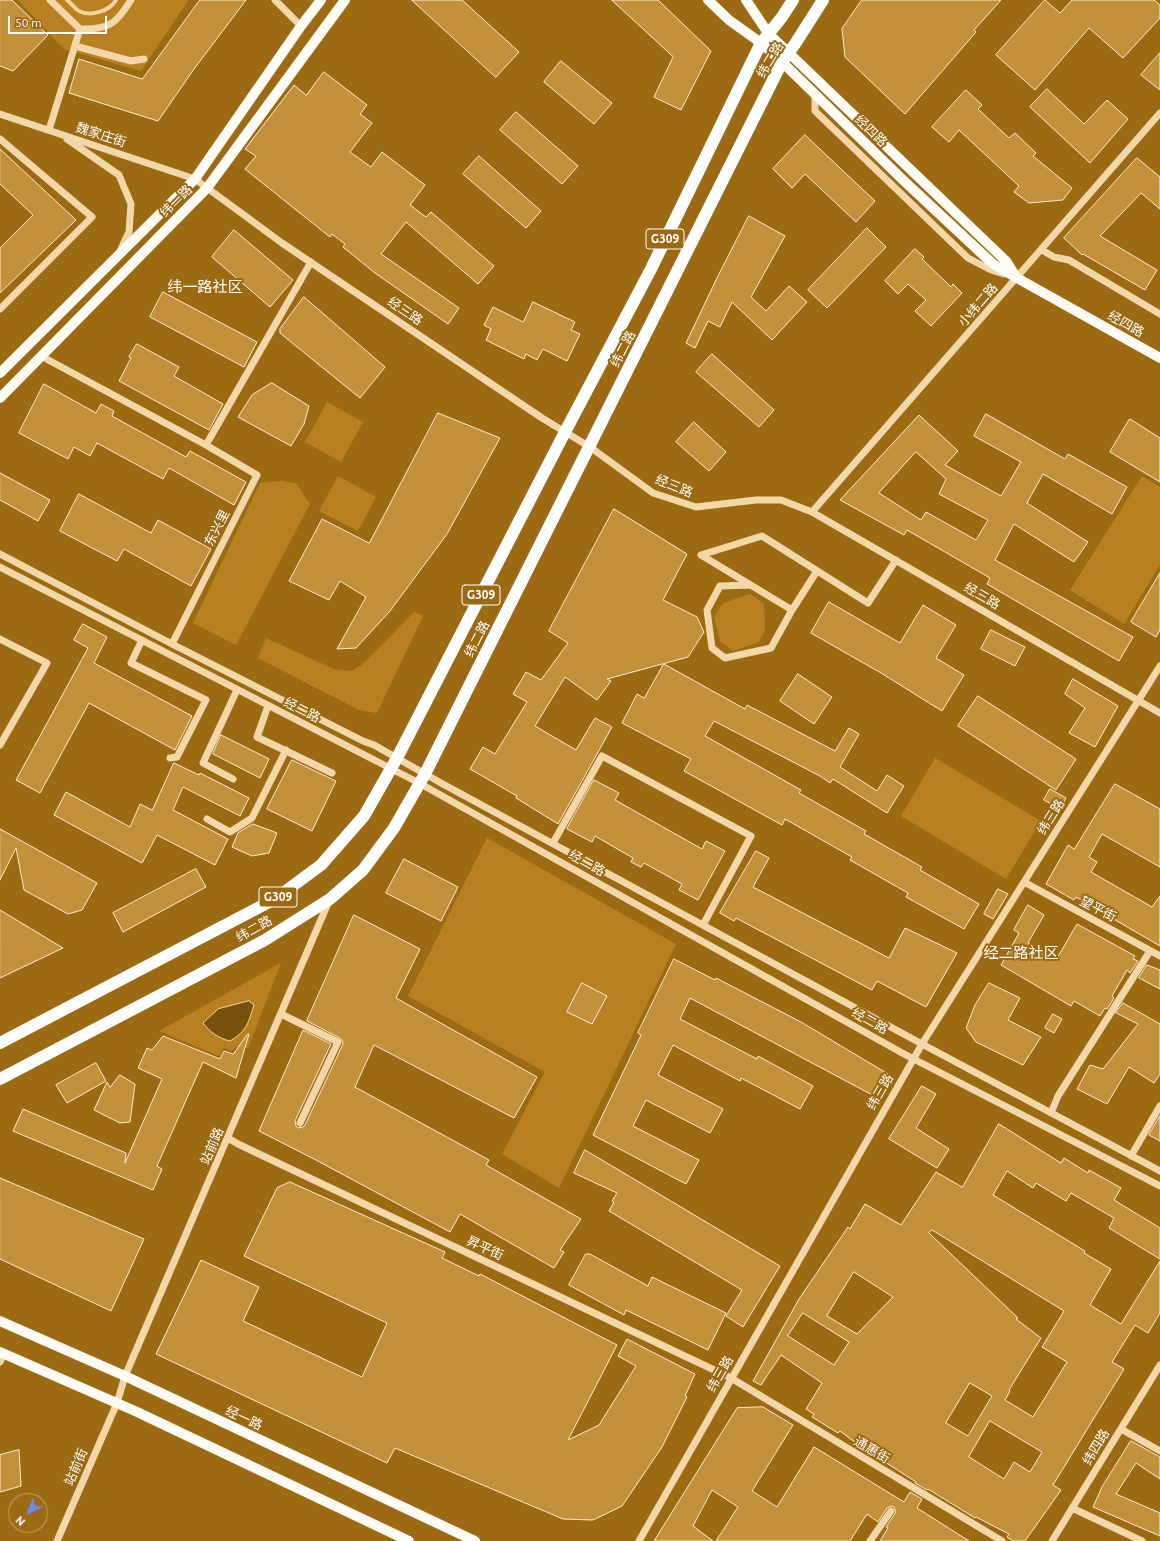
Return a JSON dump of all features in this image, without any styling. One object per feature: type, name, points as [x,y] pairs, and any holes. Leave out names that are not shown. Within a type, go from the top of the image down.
[{"type":"highway","name":"纬二路","points":[[0,1043],[275,899],[321,865],[364,816],[394,764],[565,432],[651,269],[761,43],[782,17],[793,0]]},
{"type":"highway","name":"纬二路","points":[[0,1079],[265,940],[330,899],[363,870],[394,828],[422,779],[786,57],[823,0]]},
{"type":"main road","name":"纬一路","points":[[0,373],[195,179],[301,26],[322,0]]},
{"type":"main road","name":"纬一路","points":[[0,398],[207,188],[345,0]]},
{"type":"main road","name":"经四路","points":[[708,0],[729,20],[761,43],[786,57],[1006,261],[1017,278]]},
{"type":"main road","name":"经四路","points":[[746,0],[768,33],[815,94],[903,180],[988,258],[1017,278],[1160,358]]},
{"type":"main road","name":"经一路","points":[[0,1321],[125,1376],[475,1541]]},
{"type":"main road","points":[[1,1356],[117,1403],[409,1541]]},
{"type":"street","points":[[50,0],[80,29],[106,26],[120,18],[131,0]]},
{"type":"street","points":[[275,0],[301,26]]},
{"type":"street","points":[[49,130],[80,29]]},
{"type":"street","points":[[75,46],[131,61],[144,59]]},
{"type":"street","name":"小纬二路","points":[[812,512],[1160,113]]},
{"type":"street","name":"魏家庄街","points":[[0,114],[195,179]]},
{"type":"street","points":[[61,134],[119,175],[131,204],[129,232],[118,255]]},
{"type":"street","points":[[0,139],[92,217],[0,309]]},
{"type":"street","name":"经三路","points":[[195,179],[311,262],[565,432],[590,447],[653,493],[696,507],[756,500],[781,500],[812,512],[1160,713]]},
{"type":"street","points":[[1042,250],[1054,257],[1069,260],[1160,314]]},
{"type":"street","points":[[206,445],[311,262]]},
{"type":"street","name":"东兴里","points":[[41,356],[206,445],[257,475],[172,644]]},
{"type":"street","points":[[792,610],[701,556],[762,536],[868,603],[896,560]]},
{"type":"street","name":"经二路","points":[[0,554],[172,644],[363,741],[374,745],[394,764],[553,843],[922,1044],[1160,1171]]},
{"type":"street","name":"经二路","points":[[0,567],[268,706],[394,764],[913,1059],[1160,1186]]},
{"type":"street","points":[[750,585],[720,586],[707,610],[712,648],[725,658],[771,648],[792,610],[817,571]]},
{"type":"street","points":[[0,639],[47,664],[0,745]]},
{"type":"street","points":[[142,640],[131,662],[206,700],[177,757],[170,758]]},
{"type":"street","name":"纬三路","points":[[639,1541],[913,1059],[1160,666]]},
{"type":"street","points":[[233,779],[203,763],[237,690]]},
{"type":"street","points":[[268,706],[257,737],[332,773]]},
{"type":"street","points":[[207,819],[230,832],[252,818],[286,750]]},
{"type":"street","points":[[553,843],[602,756],[751,836],[702,925]]},
{"type":"street","name":"望平街","points":[[1024,882],[1160,956]]},
{"type":"street","name":"站前路","points":[[117,1403],[125,1376],[330,899]]},
{"type":"street","points":[[1051,1113],[1058,1096],[1150,951]]},
{"type":"street","points":[[281,1014],[338,1042],[300,1123]]},
{"type":"street","points":[[1131,1156],[1160,1106]]},
{"type":"street","name":"昇平街","points":[[228,1138],[731,1378]]},
{"type":"street","name":"纬四路","points":[[1052,1541],[1160,1365]]},
{"type":"street","name":"通惠街","points":[[731,1378],[1002,1541]]},
{"type":"street","name":"站前街","points":[[57,1541],[117,1403]]},
{"type":"street","points":[[1121,1429],[1160,1451]]},
{"type":"street","points":[[1072,1508],[1142,1541]]},
{"type":"street","points":[[870,1541],[891,1511]]},
{"type":"shaded area","points":[[18,0],[188,1],[141,71],[64,49]]},
{"type":"shaded area","points":[[327,402],[363,422],[341,462],[305,442]]},
{"type":"shaded area","points":[[338,476],[376,497],[358,531],[319,511]]},
{"type":"shaded area","points":[[1142,476],[1160,487],[1160,565],[1124,624],[1070,590]]},
{"type":"shaded area","points":[[280,481],[296,483],[310,504],[236,645],[193,623],[260,483]]},
{"type":"shaded area","points":[[750,594],[764,604],[765,629],[759,642],[733,651],[720,641],[714,617],[723,603]]},
{"type":"shaded area","points":[[414,612],[423,616],[377,713],[359,710],[258,658],[266,638],[336,670],[352,671],[363,664]]},
{"type":"shaded area","points":[[935,758],[1041,821],[1006,879],[901,816]]},
{"type":"shaded area","points":[[487,838],[676,944],[559,1188],[502,1154],[545,1072],[408,996]]},
{"type":"shaded area","points":[[281,963],[248,1048],[236,1047],[232,1051],[224,1048],[219,1056],[159,1031]]},
{"type":"shaded area","points":[[249,1001],[254,1005],[248,1022],[240,1034],[230,1041],[215,1035],[203,1023],[218,1009]]},
{"type":"building","points":[[0,0],[12,0],[48,35],[13,71],[0,66]]},
{"type":"building","points":[[200,0],[246,0],[194,69],[158,121],[69,93],[79,59],[142,79]]},
{"type":"building","points":[[412,0],[462,0],[519,52],[496,77]]},
{"type":"building","points":[[612,0],[658,0],[711,51],[681,110],[654,97],[673,57]]},
{"type":"building","points":[[862,0],[1001,0],[974,30],[976,32],[905,114],[845,57],[842,29]]},
{"type":"building","points":[[1045,0],[1060,13],[1072,0],[1154,0],[1160,5],[1160,18],[1123,58],[1089,28],[1035,90],[996,55]]},
{"type":"building","points":[[1160,53],[1160,90],[1141,75]]},
{"type":"building","points":[[561,61],[612,103],[594,124],[544,82]]},
{"type":"building","points":[[324,72],[367,105],[360,114],[372,123],[350,152],[371,167],[382,152],[425,185],[410,205],[426,217],[431,212],[494,266],[478,284],[406,222],[381,254],[459,308],[448,324],[375,273],[343,247],[345,244],[332,234],[330,237],[245,169],[256,156],[245,149],[294,85],[306,95]]},
{"type":"building","points":[[1047,89],[1084,124],[1107,100],[1128,119],[1090,163],[1030,107]]},
{"type":"building","points":[[966,90],[982,105],[978,109],[1009,138],[1015,133],[1036,153],[1033,156],[1072,188],[1063,200],[1029,203],[1014,192],[1019,186],[959,130],[949,142],[932,127]]},
{"type":"building","points":[[516,112],[578,166],[562,184],[500,130]]},
{"type":"building","points":[[805,135],[875,201],[856,222],[805,174],[792,188],[773,169]]},
{"type":"building","points":[[0,149],[76,220],[0,293],[0,248],[33,215],[0,184]]},
{"type":"building","points":[[479,156],[541,211],[526,228],[463,174]]},
{"type":"building","points":[[1137,158],[1160,177],[1160,209],[1141,193],[1100,236],[1157,270],[1145,290],[1083,254],[1082,255],[1064,238]]},
{"type":"building","points":[[749,216],[785,236],[751,297],[766,311],[789,286],[807,302],[772,340],[732,302],[720,327],[708,321],[695,348],[686,343]]},
{"type":"building","points":[[867,228],[886,247],[827,308],[808,290]]},
{"type":"building","points":[[234,230],[293,280],[270,307],[212,257]]},
{"type":"building","points":[[915,249],[924,257],[922,259],[951,287],[953,284],[962,293],[931,326],[915,311],[926,300],[908,284],[898,294],[885,281]]},
{"type":"building","points":[[163,292],[257,342],[244,367],[150,317]]},
{"type":"building","points":[[304,297],[385,367],[360,398],[280,333],[280,329]]},
{"type":"building","points":[[533,302],[575,322],[571,330],[580,334],[567,361],[543,349],[537,360],[526,354],[524,359],[486,340],[491,329],[484,325],[493,307],[523,322]]},
{"type":"building","points":[[137,344],[179,367],[174,376],[223,404],[209,430],[119,381],[131,358],[129,357]]},
{"type":"building","points":[[712,354],[774,410],[759,427],[696,372]]},
{"type":"building","points":[[272,383],[309,406],[304,424],[291,446],[238,417],[252,395]]},
{"type":"building","points":[[44,384],[96,413],[101,404],[114,411],[112,416],[186,457],[190,451],[246,482],[234,505],[169,468],[163,479],[97,443],[90,456],[74,447],[68,459],[19,433]]},
{"type":"building","points":[[438,413],[500,438],[447,534],[390,611],[356,648],[337,649],[366,597],[340,581],[329,600],[289,581],[322,519],[369,543]]},
{"type":"building","points":[[986,414],[1065,459],[1068,454],[1127,487],[1112,514],[1043,474],[1027,503],[1088,542],[1074,562],[1014,524],[995,560],[1133,637],[1119,661],[987,584],[990,578],[907,530],[904,535],[840,500],[919,415],[958,451],[945,465],[1001,496],[1021,462],[974,436]],"holes":[[[916,452],[946,479],[939,494],[988,520],[976,540],[926,512],[921,520],[879,493]]]},
{"type":"building","points":[[1130,419],[1160,438],[1160,482],[1110,452]]},
{"type":"building","points":[[694,422],[726,452],[709,471],[676,442]]},
{"type":"building","points":[[0,473],[50,500],[38,521],[0,500]]},
{"type":"building","points":[[79,494],[151,533],[158,520],[211,549],[191,586],[124,549],[117,561],[60,531]]},
{"type":"building","points":[[614,509],[687,554],[663,600],[697,617],[704,632],[688,657],[607,679],[611,681],[597,700],[565,677],[535,726],[576,750],[595,718],[612,727],[558,824],[516,798],[517,796],[470,769],[483,747],[495,754],[527,702],[513,694],[526,672],[541,680],[568,643],[549,631]]},
{"type":"building","points":[[1160,573],[1160,630],[1156,637],[1131,622]]},
{"type":"building","points":[[829,602],[900,643],[923,605],[956,625],[936,658],[964,675],[942,711],[881,673],[811,633]]},
{"type":"building","points":[[83,624],[107,637],[94,663],[192,716],[175,750],[89,703],[40,793],[16,780],[88,648],[74,640]]},
{"type":"building","points":[[991,630],[1025,647],[1015,666],[981,649]]},
{"type":"building","points":[[664,664],[745,709],[747,705],[835,751],[849,728],[859,734],[840,767],[877,791],[887,775],[904,786],[887,813],[833,779],[830,783],[820,776],[714,721],[705,736],[801,790],[799,793],[866,831],[864,834],[922,867],[920,870],[979,904],[964,929],[906,897],[908,893],[850,860],[852,857],[785,819],[782,825],[684,771],[691,759],[622,723],[637,694],[644,698]]},
{"type":"building","points":[[798,674],[832,697],[814,724],[780,701]]},
{"type":"building","points":[[1073,679],[1118,706],[1095,747],[1069,733],[1085,708],[1065,694]]},
{"type":"building","points":[[978,696],[1076,759],[1056,790],[958,726]]},
{"type":"building","points":[[221,735],[269,759],[260,778],[213,754]]},
{"type":"building","points":[[292,760],[336,781],[312,831],[267,809]]},
{"type":"building","points":[[174,763],[199,775],[200,773],[249,798],[240,816],[183,787],[173,810],[228,839],[215,865],[157,835],[142,863],[54,815],[66,792],[130,827],[140,804],[152,810]]},
{"type":"building","points":[[594,780],[619,793],[615,800],[702,849],[706,841],[725,851],[698,900],[679,890],[682,884],[644,863],[641,867],[631,862],[633,858],[595,836],[592,842],[567,829]]},
{"type":"building","points":[[1115,784],[1160,809],[1160,867],[1102,834],[1089,857],[1097,862],[1091,872],[1152,907],[1160,896],[1160,946],[1076,897],[1074,900],[1046,884],[1068,845],[1074,849]]},
{"type":"building","points":[[1050,789],[1066,798],[1060,809],[1044,800]]},
{"type":"building","points":[[253,824],[277,833],[269,853],[252,856],[232,847],[238,833]]},
{"type":"building","points":[[0,829],[97,883],[82,910],[68,914],[24,890],[16,848],[0,880]]},
{"type":"building","points":[[756,851],[769,858],[753,887],[889,958],[905,928],[957,953],[926,1007],[877,981],[872,990],[736,918],[734,921],[720,913]]},
{"type":"building","points":[[404,859],[458,887],[441,921],[386,893]]},
{"type":"building","points":[[196,869],[206,887],[123,932],[113,913]]},
{"type":"building","points":[[998,889],[1008,894],[993,919],[984,914]]},
{"type":"building","points":[[1028,905],[1044,915],[1028,943],[1056,960],[1077,924],[1135,956],[1133,959],[1138,961],[1130,973],[1127,970],[1112,996],[1114,998],[1107,1009],[1105,1008],[1100,1016],[1074,1001],[1071,1006],[1001,965],[1019,933],[1014,930]]},
{"type":"building","points":[[0,910],[63,948],[0,978]]},
{"type":"building","points":[[354,915],[420,949],[396,998],[537,1077],[514,1118],[374,1045],[355,1087],[489,1160],[486,1165],[581,1219],[560,1250],[564,1252],[554,1268],[460,1214],[450,1232],[259,1131],[303,1030],[331,1044],[295,1121],[298,1128],[305,1125],[343,1044],[340,1038],[307,1021]]},
{"type":"building","points":[[674,959],[715,980],[716,978],[801,1022],[888,1074],[876,1097],[690,998],[680,1019],[757,1059],[758,1056],[813,1086],[800,1109],[741,1078],[740,1081],[673,1045],[658,1075],[723,1109],[710,1133],[646,1100],[633,1126],[699,1160],[686,1184],[593,1135],[641,1035],[638,1033]]},
{"type":"building","points":[[1147,965],[1160,970],[1160,989],[1139,978]]},
{"type":"building","points":[[582,983],[607,996],[592,1024],[567,1012]]},
{"type":"building","points":[[989,983],[1020,998],[1008,1020],[1041,1037],[1023,1065],[976,1042],[966,1028],[975,1005]]},
{"type":"building","points":[[1123,1003],[1160,1024],[1160,1074],[1154,1083],[1129,1067],[1107,1104],[1077,1089],[1090,1065],[1103,1069],[1138,1024],[1116,1013]]},
{"type":"building","points":[[1053,1014],[1062,1019],[1054,1033],[1045,1028]]},
{"type":"building","points":[[248,1034],[236,1078],[203,1062],[157,1166],[162,1169],[153,1190],[13,1131],[23,1109],[126,1153],[125,1163],[162,1079],[138,1068],[147,1048],[152,1050],[163,1036],[220,1059],[224,1051],[233,1054]]},
{"type":"building","points":[[96,1063],[106,1081],[67,1103],[56,1085]]},
{"type":"building","points":[[120,1075],[135,1084],[130,1122],[120,1123],[94,1110],[107,1082],[110,1087]]},
{"type":"building","points":[[922,1086],[936,1094],[916,1128],[949,1149],[937,1168],[889,1139]]},
{"type":"building","points":[[1160,1116],[1160,1141],[1149,1135]]},
{"type":"building","points":[[999,1124],[1061,1163],[1064,1158],[1088,1173],[1089,1170],[1121,1188],[1114,1200],[1160,1228],[1160,1259],[1109,1228],[1114,1218],[1071,1193],[1066,1201],[1036,1183],[1033,1188],[1007,1171],[993,1195],[1085,1251],[1084,1253],[1111,1269],[1090,1305],[1121,1324],[1160,1261],[1160,1313],[1148,1333],[1135,1325],[1112,1362],[1124,1369],[1053,1485],[1061,1490],[1025,1541],[1013,1541],[1007,1537],[1009,1534],[976,1517],[975,1518],[928,1489],[927,1490],[915,1483],[916,1482],[858,1442],[856,1443],[840,1431],[838,1433],[812,1417],[814,1414],[806,1409],[822,1383],[781,1355],[761,1385],[753,1381],[799,1299],[848,1227],[850,1229],[865,1204],[901,1225],[936,1172],[962,1187]],"holes":[[[932,1230],[1064,1311],[1042,1347],[1067,1362],[1033,1417],[1005,1400],[1010,1391],[1009,1390],[1041,1338],[1016,1319],[1018,1318],[929,1233]],[[854,1272],[893,1297],[857,1334],[827,1316]],[[803,1313],[849,1342],[834,1365],[788,1336]],[[970,1383],[992,1396],[968,1436],[946,1423]],[[990,1421],[1042,1452],[1030,1472],[1014,1462],[1004,1479],[969,1457]]]},
{"type":"building","points":[[585,1150],[780,1266],[743,1327],[726,1316],[742,1290],[609,1211],[614,1202],[612,1201],[617,1193],[574,1173]]},
{"type":"building","points":[[0,1178],[144,1239],[111,1311],[0,1259]]},
{"type":"building","points":[[290,1182],[445,1252],[442,1258],[479,1276],[480,1274],[617,1345],[568,1440],[599,1425],[636,1366],[618,1356],[627,1339],[695,1374],[685,1396],[687,1397],[662,1447],[622,1506],[593,1520],[563,1519],[395,1448],[387,1463],[156,1354],[201,1260],[259,1287],[243,1321],[362,1377],[387,1323],[244,1256],[277,1188]]},
{"type":"building","points":[[586,1254],[590,1254],[648,1286],[652,1277],[726,1313],[708,1350],[626,1310],[624,1315],[569,1285]]},
{"type":"building","points":[[763,1407],[793,1425],[752,1491],[777,1507],[814,1447],[904,1502],[910,1492],[922,1499],[917,1508],[969,1541],[880,1541],[888,1528],[886,1527],[896,1512],[894,1507],[891,1506],[887,1508],[878,1522],[867,1514],[850,1541],[716,1541],[738,1507],[712,1490],[693,1526],[713,1541],[654,1541],[737,1408]]},
{"type":"building","points":[[1131,1441],[1160,1457],[1160,1479],[1136,1463],[1116,1494],[1160,1513],[1160,1536],[1093,1507],[1102,1487]]},
{"type":"building","points":[[19,1450],[21,1486],[0,1492],[0,1455]]},
{"type":"waterway","points":[[67,0],[78,10],[84,13],[94,13],[105,10],[116,0]]},
{"type":"district","name":"纬一路社区","points":[[205,287]]},
{"type":"district","name":"经二路社区","points":[[1021,953]]}]
